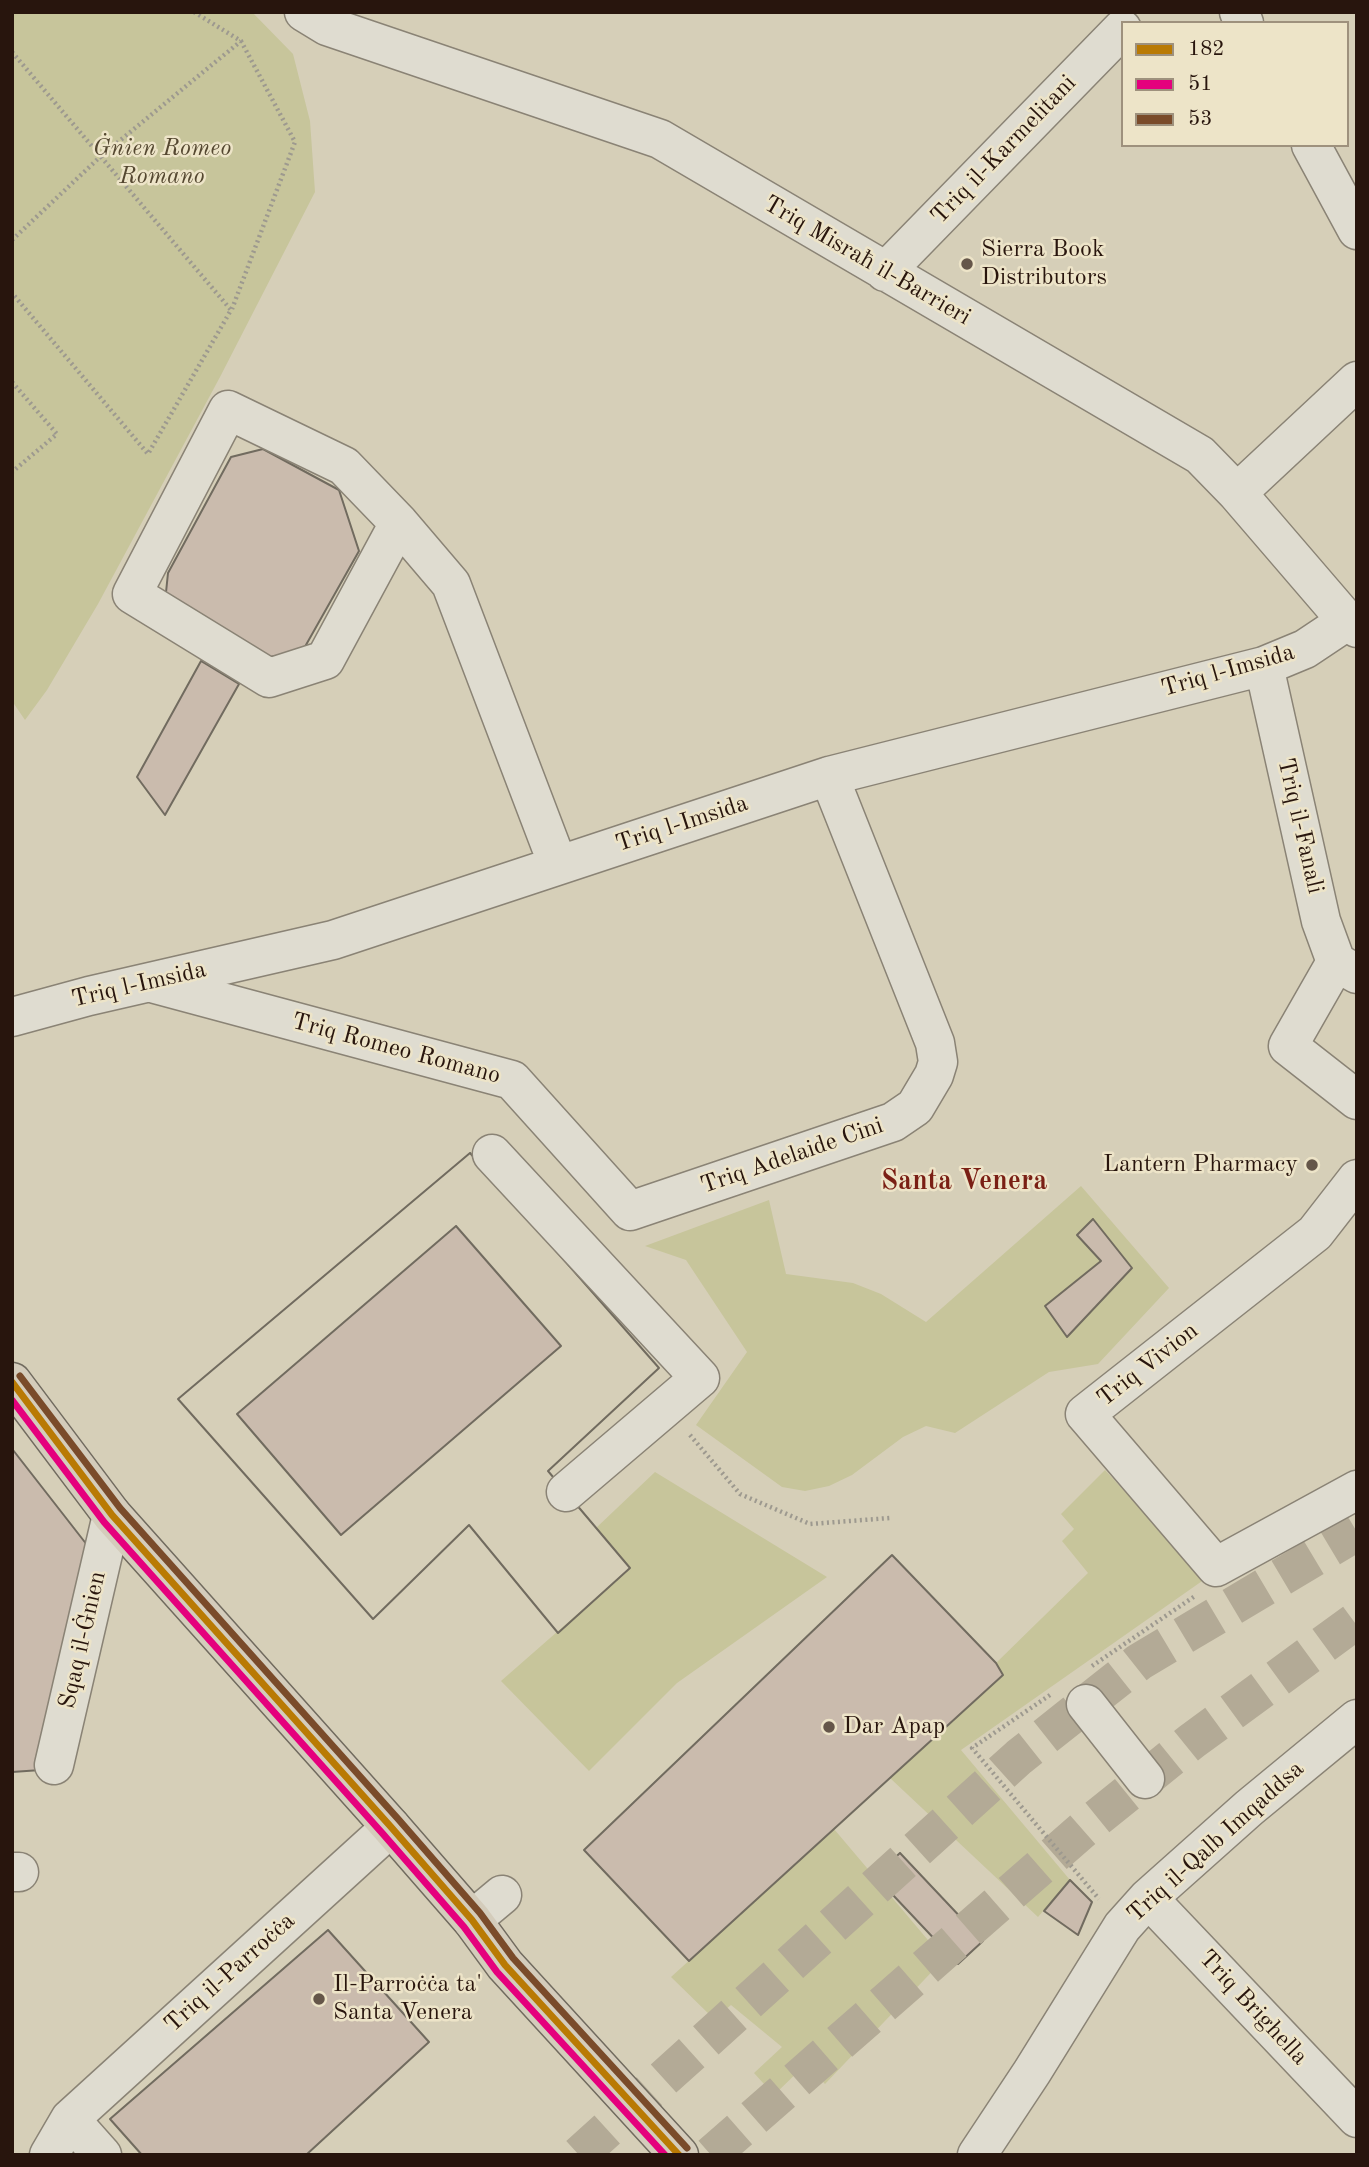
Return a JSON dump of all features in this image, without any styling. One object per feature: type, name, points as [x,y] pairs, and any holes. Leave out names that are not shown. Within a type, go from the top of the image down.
[{"type":"main road","points":[[12,1382],[112,1515],[391,1827],[472,1920],[505,1965],[679,2155]]},
{"type":"street","name":"Triq Misraħ il-Barrieri","points":[[304,12],[327,26],[660,139],[1200,456],[1237,493],[1352,625]]},
{"type":"street","name":"Triq il-Karmelitani","points":[[885,272],[1120,31]]},
{"type":"street","points":[[1312,147],[1357,230]]},
{"type":"street","points":[[1237,493],[1357,380]]},
{"type":"street","points":[[399,523],[325,660],[269,678],[132,594],[228,410],[344,466],[399,523],[451,583],[558,865]]},
{"type":"street","name":"Triq l-Imsida","points":[[12,1017],[89,996],[332,940],[829,776],[1264,666],[1352,625]]},
{"type":"street","name":"Triq il-Fanali","points":[[1264,666],[1321,921],[1347,968]]},
{"type":"street","name":"Triq Adelaide Cini","points":[[630,1211],[893,1122],[915,1107],[934,1075],[938,1062],[935,1043],[829,776]]},
{"type":"street","points":[[1347,968],[1288,1046],[1357,1100]]},
{"type":"street","name":"Triq Romeo Romano","points":[[149,983],[512,1080],[630,1211]]},
{"type":"street","points":[[492,1154],[699,1378],[566,1492]]},
{"type":"street","name":"Triq Vivion","points":[[1357,1180],[1315,1233],[1085,1415],[1216,1567],[1357,1490]]},
{"type":"street","name":"Sqaq il-Ġnien","points":[[54,1765],[112,1515]]},
{"type":"street","points":[[1086,1704],[1145,1779]]},
{"type":"street","name":"Triq il-Qalb Imqaddsa","points":[[977,2155],[1122,1927],[1149,1898],[1249,1808],[1357,1719]]},
{"type":"street","name":"Triq il-Parroċċa","points":[[49,2155],[70,2119],[391,1827]]},
{"type":"street","points":[[472,1920],[502,1895]]},
{"type":"street","name":"Triq Brighella","points":[[1149,1898],[1357,2118]]},
{"type":"street","points":[[70,2119],[102,2155]]},
{"type":"path","points":[[12,293],[148,454],[232,310],[295,142],[241,41],[194,12]]},
{"type":"path","points":[[12,240],[102,156],[241,41]]},
{"type":"path","points":[[12,52],[232,310]]},
{"type":"path","points":[[12,382],[57,435],[12,472]]},
{"type":"path","points":[[666,1407],[740,1494],[810,1524],[890,1518]]},
{"type":"green space","name":"Ġnien Romeo Romano","points":[[12,12],[252,12],[293,54],[310,121],[315,192],[220,377],[98,604],[47,690],[25,720],[12,701]]},
{"type":"green space","points":[[1081,1186],[1169,1288],[1098,1364],[1049,1372],[955,1433],[926,1426],[903,1437],[852,1475],[829,1486],[805,1491],[782,1487],[696,1425],[747,1352],[686,1260],[645,1246],[769,1200],[786,1274],[853,1283],[881,1294],[926,1322]]},
{"type":"green space","points":[[1105,1470],[1205,1579],[961,1750],[1070,1880],[1038,1917],[890,1778],[1003,1676],[996,1663],[1088,1573],[1062,1541],[1074,1529],[1061,1514]]},
{"type":"green space","points":[[655,1472],[827,1577],[677,1683],[589,1771],[501,1681],[630,1568],[596,1528]]},
{"type":"green space","points":[[834,1829],[944,1959],[825,2084],[806,2064],[774,2095],[754,2073],[782,2047],[731,2005],[714,2019],[671,1977]]},
{"type":"building","points":[[263,449],[339,490],[359,551],[302,652],[270,657],[165,602],[168,573],[231,457]]},
{"type":"building","points":[[201,661],[239,684],[165,815],[137,777]]},
{"type":"building","points":[[470,1153],[659,1368],[548,1471],[630,1568],[558,1633],[469,1525],[373,1619],[178,1399]],"holes":[[[456,1226],[561,1346],[341,1535],[237,1414]]]},
{"type":"building","points":[[470,1153],[659,1368],[548,1471],[630,1568],[558,1633],[469,1525],[373,1619],[178,1399]]},
{"type":"building","points":[[1093,1219],[1132,1268],[1067,1337],[1045,1306],[1101,1261],[1077,1235]]},
{"type":"building","points":[[13,1450],[98,1559],[41,1770],[12,1772]]},
{"type":"building","name":"Dar Apap","points":[[892,1555],[996,1663],[1003,1675],[689,1961],[584,1850]]},
{"type":"building","points":[[900,1853],[983,1941],[958,1964],[875,1876]]},
{"type":"building","points":[[1070,1880],[1092,1902],[1078,1935],[1044,1911]]},
{"type":"building","name":"Il-Parroċċa ta' Santa Venera","points":[[328,1930],[429,2042],[306,2155],[142,2155],[110,2119]]},
{"type":"tunnel","points":[[579,2155],[1019,1757],[1139,1662],[1357,1532]]},
{"type":"tunnel","points":[[711,2155],[1087,1826],[1192,1741],[1357,1620]]},
{"type":"transit line","name":"53","points":[[20,1376],[120,1508],[399,1820],[480,1913],[513,1958],[687,2148]]},
{"type":"transit line","name":"182","points":[[12,1382],[112,1515],[391,1827],[472,1920],[505,1965],[679,2155]]},
{"type":"transit line","name":"51","points":[[12,1400],[104,1522],[383,1834],[464,1927],[497,1972],[665,2155]]},
{"type":"place","name":"Sierra Book Distributors","points":[[967,264]]},
{"type":"place","name":"Lantern Pharmacy","points":[[1312,1165]]},
{"type":"place","name":"Dar Apap","points":[[829,1727]]},
{"type":"place","name":"Il-Parroċċa ta' Santa Venera","points":[[319,1999]]},
{"type":"district","name":"Santa Venera","points":[[964,1182]]}]
